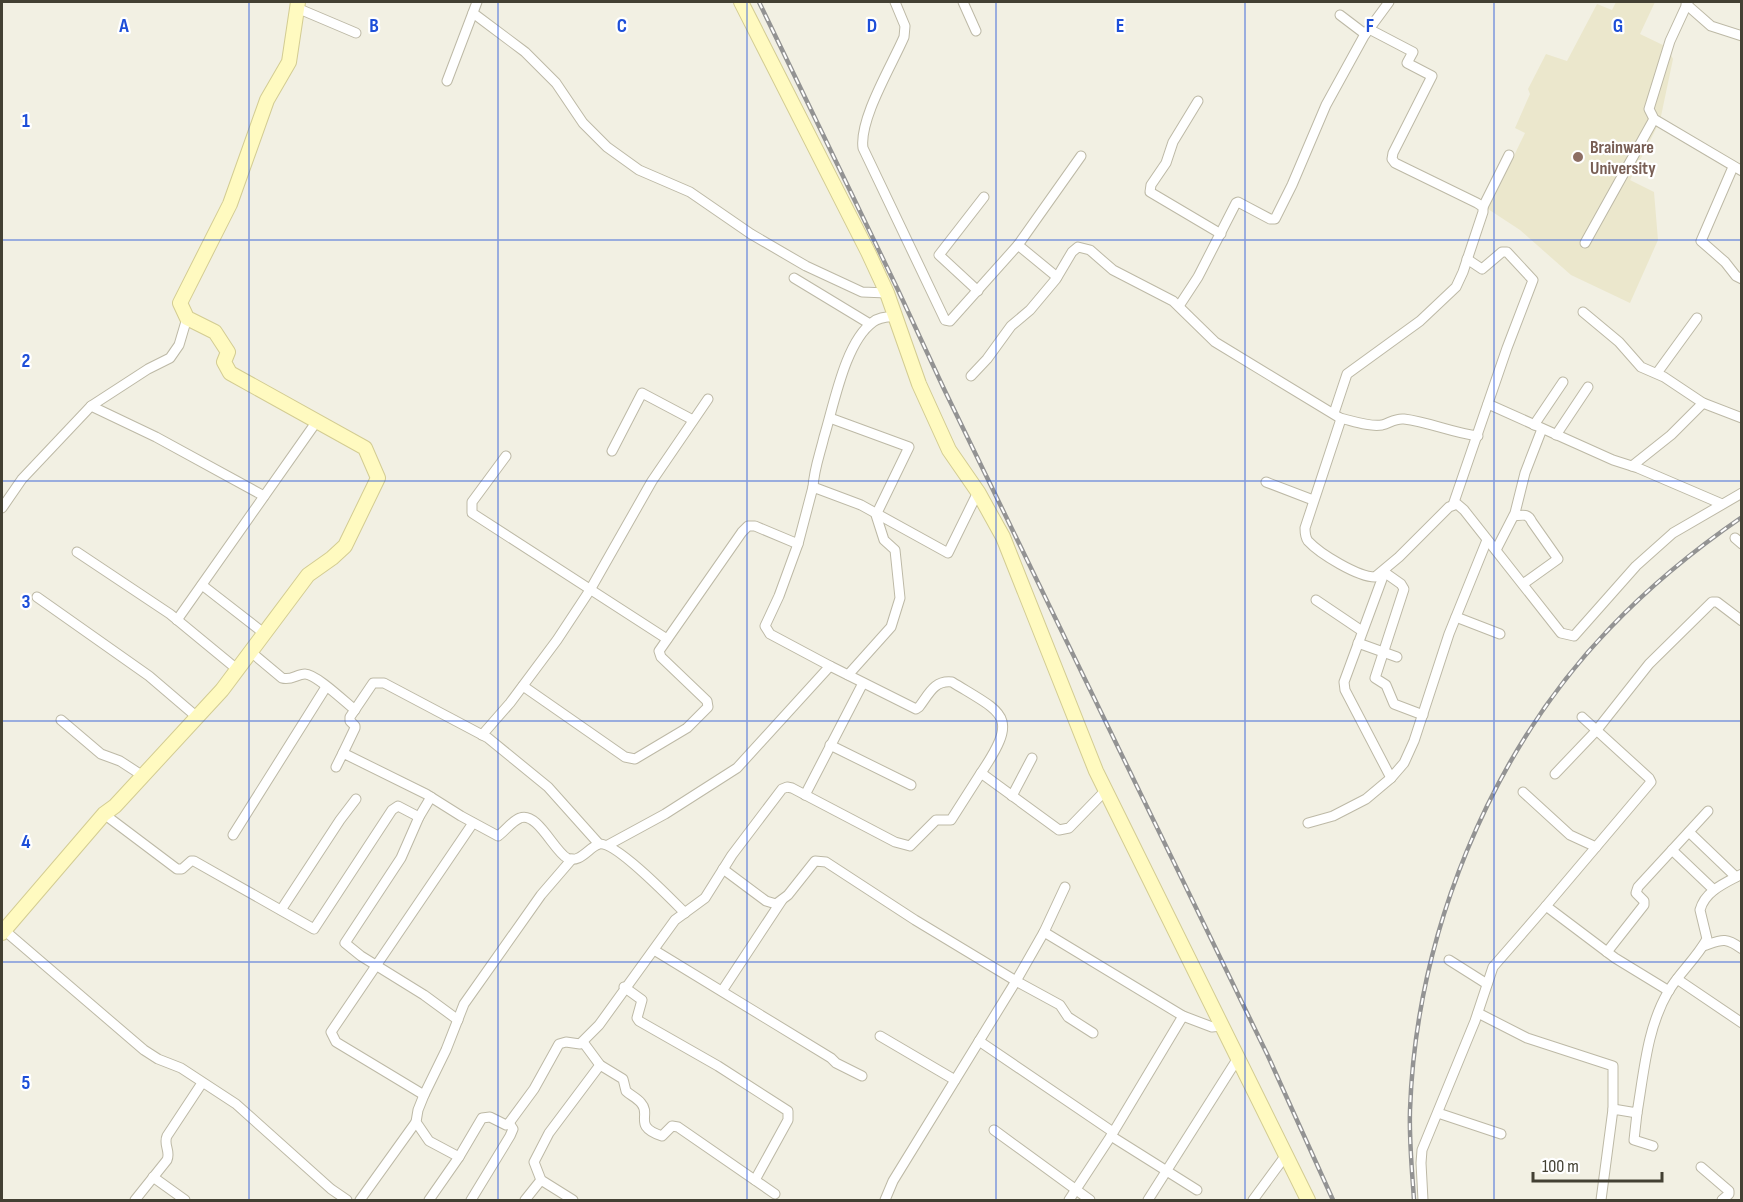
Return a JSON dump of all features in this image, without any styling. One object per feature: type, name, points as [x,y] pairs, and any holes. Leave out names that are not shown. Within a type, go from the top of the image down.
[{"type":"street","points":[[447,81],[477,2]]},
{"type":"street","points":[[741,2],[868,252],[895,316],[919,384],[949,450],[978,492],[1003,537],[1067,702],[1105,790],[1308,1200]]},
{"type":"street","points":[[895,2],[905,26],[904,37],[865,123],[863,147],[945,320],[951,321],[1018,244],[1081,156]]},
{"type":"street","points":[[963,2],[976,31]]},
{"type":"street","points":[[1179,306],[1198,277],[1236,203],[1239,202],[1270,219],[1275,219],[1326,105],[1367,31],[1389,2]]},
{"type":"street","points":[[1742,36],[1711,26],[1687,3],[1670,41],[1649,109],[1654,119],[1737,169],[1701,242],[1742,279]]},
{"type":"street","points":[[347,1200],[331,1189],[236,1104],[181,1068],[158,1059],[144,1050],[3,932],[104,814],[116,806],[198,717],[238,670],[308,575],[345,546],[378,478],[365,448],[230,373],[224,362],[228,352],[215,332],[187,318],[180,303],[230,204],[267,100],[289,62],[297,5],[356,33]]},
{"type":"street","points":[[473,13],[525,52],[556,83],[583,123],[607,147],[639,170],[690,192],[751,234],[806,266],[862,292],[886,293]]},
{"type":"street","points":[[1340,15],[1367,31],[1413,52],[1407,63],[1432,76],[1392,159],[1395,163],[1483,207]]},
{"type":"street","points":[[1198,100],[1173,142],[1166,163],[1151,185],[1150,192],[1200,224],[1221,234]]},
{"type":"street","points":[[1585,243],[1654,119]]},
{"type":"street","points":[[1467,259],[1482,269],[1502,252],[1507,252],[1533,280],[1453,505],[1376,577],[1362,574],[1320,552],[1307,540],[1305,534],[1313,500],[1340,422],[1337,416],[1347,374],[1429,313],[1456,287],[1483,207],[1509,155]]},
{"type":"street","points":[[978,291],[939,255],[984,197]]},
{"type":"street","points":[[1018,244],[1057,277]]},
{"type":"street","points":[[971,376],[987,359],[1011,326],[1026,315],[1057,277],[1073,250],[1078,247],[1088,249],[1113,270],[1179,306],[1215,342],[1337,416],[1383,425],[1391,420],[1403,419],[1478,436]]},
{"type":"street","points":[[794,278],[870,324]]},
{"type":"street","points":[[1583,312],[1618,342],[1637,363],[1657,373],[1703,404],[1742,418]]},
{"type":"street","points":[[429,1200],[459,1157],[482,1118],[490,1117],[502,1124],[510,1123],[534,1089],[559,1044],[566,1041],[576,1044],[583,1042],[599,1025],[624,987],[675,921],[705,898],[732,855],[782,789],[792,788],[895,842],[910,846],[936,820],[951,820],[994,754],[1003,731],[1002,716],[996,709],[952,682],[944,681],[936,684],[920,707],[916,708],[862,683],[766,630],[767,620],[779,596],[798,544],[813,487],[814,469],[838,384],[855,344],[870,324],[878,318],[895,316]]},
{"type":"street","points":[[2,508],[22,479],[91,406],[148,369],[170,358],[179,345],[187,318]]},
{"type":"street","points":[[1657,373],[1697,318]]},
{"type":"street","points":[[1496,550],[1514,516],[1538,427],[1563,382]]},
{"type":"street","points":[[1556,435],[1588,387]]},
{"type":"street","points":[[612,451],[642,393],[693,420]]},
{"type":"street","points":[[483,735],[557,640],[590,590],[648,489],[708,399]]},
{"type":"street","points":[[1488,404],[1613,460],[1722,504]]},
{"type":"street","points":[[1632,466],[1671,435],[1703,404]]},
{"type":"street","points":[[91,406],[156,437],[264,496]]},
{"type":"street","points":[[830,418],[909,447],[876,515],[884,540],[894,550],[900,598],[891,627],[848,675]]},
{"type":"street","points":[[177,620],[317,421]]},
{"type":"street","points":[[506,456],[472,502],[472,513],[666,639]]},
{"type":"street","points":[[1266,482],[1313,500]]},
{"type":"street","points":[[813,487],[861,505],[948,553],[978,492]]},
{"type":"street","points":[[1453,505],[1457,504],[1464,510],[1561,633],[1574,636],[1636,566],[1673,533],[1742,494]]},
{"type":"street","points":[[1514,516],[1527,515],[1530,517],[1558,559],[1522,584]]},
{"type":"street","points":[[523,686],[625,757],[635,759],[687,728],[708,707],[707,700],[661,657],[659,651],[748,526],[762,528],[798,544]]},
{"type":"street","points":[[1308,823],[1349,809],[1366,799],[1391,778],[1407,758],[1456,617],[1487,540]]},
{"type":"street","points":[[77,552],[177,620],[238,670]]},
{"type":"street","points":[[1385,570],[1345,677],[1345,690],[1391,778]]},
{"type":"street","points":[[1385,570],[1404,589],[1375,675],[1376,680],[1386,685],[1394,704],[1423,715]]},
{"type":"street","points":[[202,585],[265,634]]},
{"type":"street","points":[[37,597],[149,676],[198,717]]},
{"type":"street","points":[[1316,600],[1362,631]]},
{"type":"street","points":[[1556,774],[1596,731],[1649,664],[1712,602],[1717,602],[1742,621]]},
{"type":"street","points":[[1456,617],[1500,634]]},
{"type":"street","points":[[1358,643],[1397,657]]},
{"type":"street","points":[[251,652],[287,680],[307,674],[355,710]]},
{"type":"street","points":[[360,1200],[416,1122],[423,1095],[446,1050],[464,1004],[541,895],[572,860],[665,814],[737,768],[830,666]]},
{"type":"street","points":[[336,767],[355,728],[350,719],[373,683],[380,682],[483,735],[548,787],[603,845],[620,852],[685,913]]},
{"type":"street","points":[[805,795],[862,683]]},
{"type":"street","points":[[233,835],[326,687]]},
{"type":"street","points":[[1423,1200],[1422,1150],[1478,1013],[1493,967],[1651,782],[1582,717]]},
{"type":"street","points":[[61,720],[101,754],[120,761],[143,776]]},
{"type":"street","points":[[830,745],[911,785]]},
{"type":"street","points":[[343,753],[431,797],[498,836],[519,818],[526,817],[537,823],[559,851],[572,860]]},
{"type":"street","points":[[1012,796],[1032,758]]},
{"type":"street","points":[[981,773],[1059,830],[1069,828],[1105,790]]},
{"type":"street","points":[[1523,792],[1570,835],[1596,847]]},
{"type":"street","points":[[431,797],[419,817],[401,858],[345,943],[377,967],[424,994],[458,1020]]},
{"type":"street","points":[[281,910],[356,799]]},
{"type":"street","points":[[104,814],[177,869],[182,869],[190,861],[194,861],[314,929],[392,810],[398,806],[419,817]]},
{"type":"street","points":[[1607,952],[1644,905],[1644,901],[1636,893],[1638,887],[1708,811]]},
{"type":"street","points":[[423,1095],[336,1042],[331,1032],[473,823]]},
{"type":"street","points":[[1653,1146],[1634,1140],[1650,1037],[1661,1005],[1669,991],[1707,939],[1700,910],[1704,901],[1714,890],[1739,876],[1689,832]]},
{"type":"street","points":[[1672,850],[1714,890]]},
{"type":"street","points":[[722,991],[782,900],[815,861],[826,862],[915,920],[1060,1005],[1068,1017],[1093,1033]]},
{"type":"street","points":[[723,869],[772,904],[782,900]]},
{"type":"street","points":[[885,1200],[893,1181],[1016,981],[1044,932],[1065,887]]},
{"type":"street","points":[[1546,906],[1607,952],[1669,991]]},
{"type":"street","points":[[1044,932],[1183,1016],[1212,1027],[1221,1026]]},
{"type":"street","points":[[1703,946],[1725,939],[1731,940],[1742,949]]},
{"type":"street","points":[[654,950],[836,1063],[862,1076]]},
{"type":"street","points":[[1449,960],[1487,984]]},
{"type":"street","points":[[1677,979],[1742,1023]]},
{"type":"street","points":[[624,987],[642,1000],[637,1018],[639,1022],[718,1066],[788,1111],[788,1120],[755,1180]]},
{"type":"street","points":[[1478,1013],[1527,1038],[1613,1066],[1613,1109],[1601,1200]]},
{"type":"street","points":[[1069,1200],[1183,1016]]},
{"type":"street","points":[[880,1036],[955,1080]]},
{"type":"street","points":[[979,1041],[1197,1190]]},
{"type":"street","points":[[583,1042],[600,1065],[623,1079],[626,1091],[641,1102],[645,1111],[643,1120],[645,1126],[662,1136],[672,1126],[678,1127],[775,1194]]},
{"type":"street","points":[[1148,1200],[1238,1058]]},
{"type":"street","points":[[573,1200],[541,1180],[534,1162],[536,1154],[549,1133],[600,1065]]},
{"type":"street","points":[[135,1200],[169,1156],[165,1145],[167,1136],[202,1083]]},
{"type":"street","points":[[1613,1109],[1637,1113]]},
{"type":"street","points":[[1438,1113],[1501,1134]]},
{"type":"street","points":[[416,1122],[429,1141],[459,1157]]},
{"type":"street","points":[[471,1200],[510,1136],[513,1129],[510,1123]]},
{"type":"street","points":[[994,1130],[1089,1200]]},
{"type":"street","points":[[1253,1200],[1286,1155]]},
{"type":"street","points":[[1701,1167],[1729,1191],[1729,1194],[1722,1200]]},
{"type":"street","points":[[153,1177],[185,1200]]},
{"type":"street","points":[[525,1200],[541,1180]]},
{"type":"shaded area","name":"Brainware University","points":[[1616,2],[1655,2],[1640,34],[1667,47],[1673,59],[1660,121],[1630,180],[1654,192],[1658,240],[1630,303],[1571,275],[1520,230],[1488,209],[1525,133],[1515,128],[1530,94],[1528,89],[1546,54],[1567,61],[1597,4],[1612,10]]},
{"type":"railway","points":[[759,2],[1268,1056],[1333,1200]]},
{"type":"railway","points":[[1414,1200],[1410,1110],[1415,1044],[1427,979],[1444,914],[1467,851],[1495,790],[1529,732],[1567,678],[1610,628],[1673,569],[1742,517]]},
{"type":"place","name":"Brainware University","points":[[1578,157]]}]
